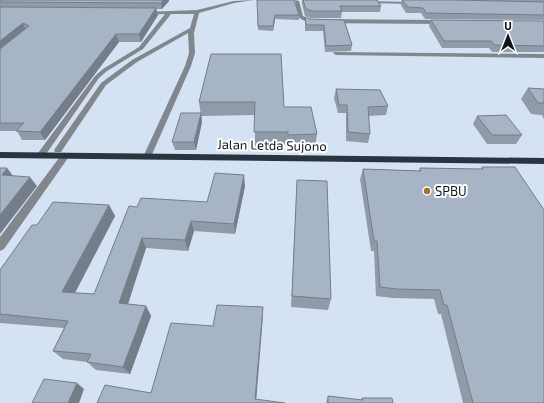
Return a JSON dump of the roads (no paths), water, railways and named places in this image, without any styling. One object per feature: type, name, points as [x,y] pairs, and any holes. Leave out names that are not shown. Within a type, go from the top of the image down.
[{"type":"highway","name":"Jalan Letda Sujono","points":[[0,155],[42,155],[61,153],[147,157],[544,161]]},
{"type":"street","points":[[136,13],[197,12],[234,2],[252,0]]},
{"type":"street","points":[[290,1],[305,1]]},
{"type":"street","points":[[297,1],[301,17],[308,21],[449,22]]},
{"type":"street","points":[[357,2],[420,3]]},
{"type":"street","points":[[147,157],[188,66],[192,53],[192,29],[197,12]]},
{"type":"street","points":[[42,155],[97,77],[105,70],[141,48],[169,13]]},
{"type":"street","points":[[0,246],[61,153],[103,84],[136,61],[192,29]]},
{"type":"street","points":[[336,53],[544,56]]},
{"type":"place","name":"SPBU","points":[[427,191]]}]
